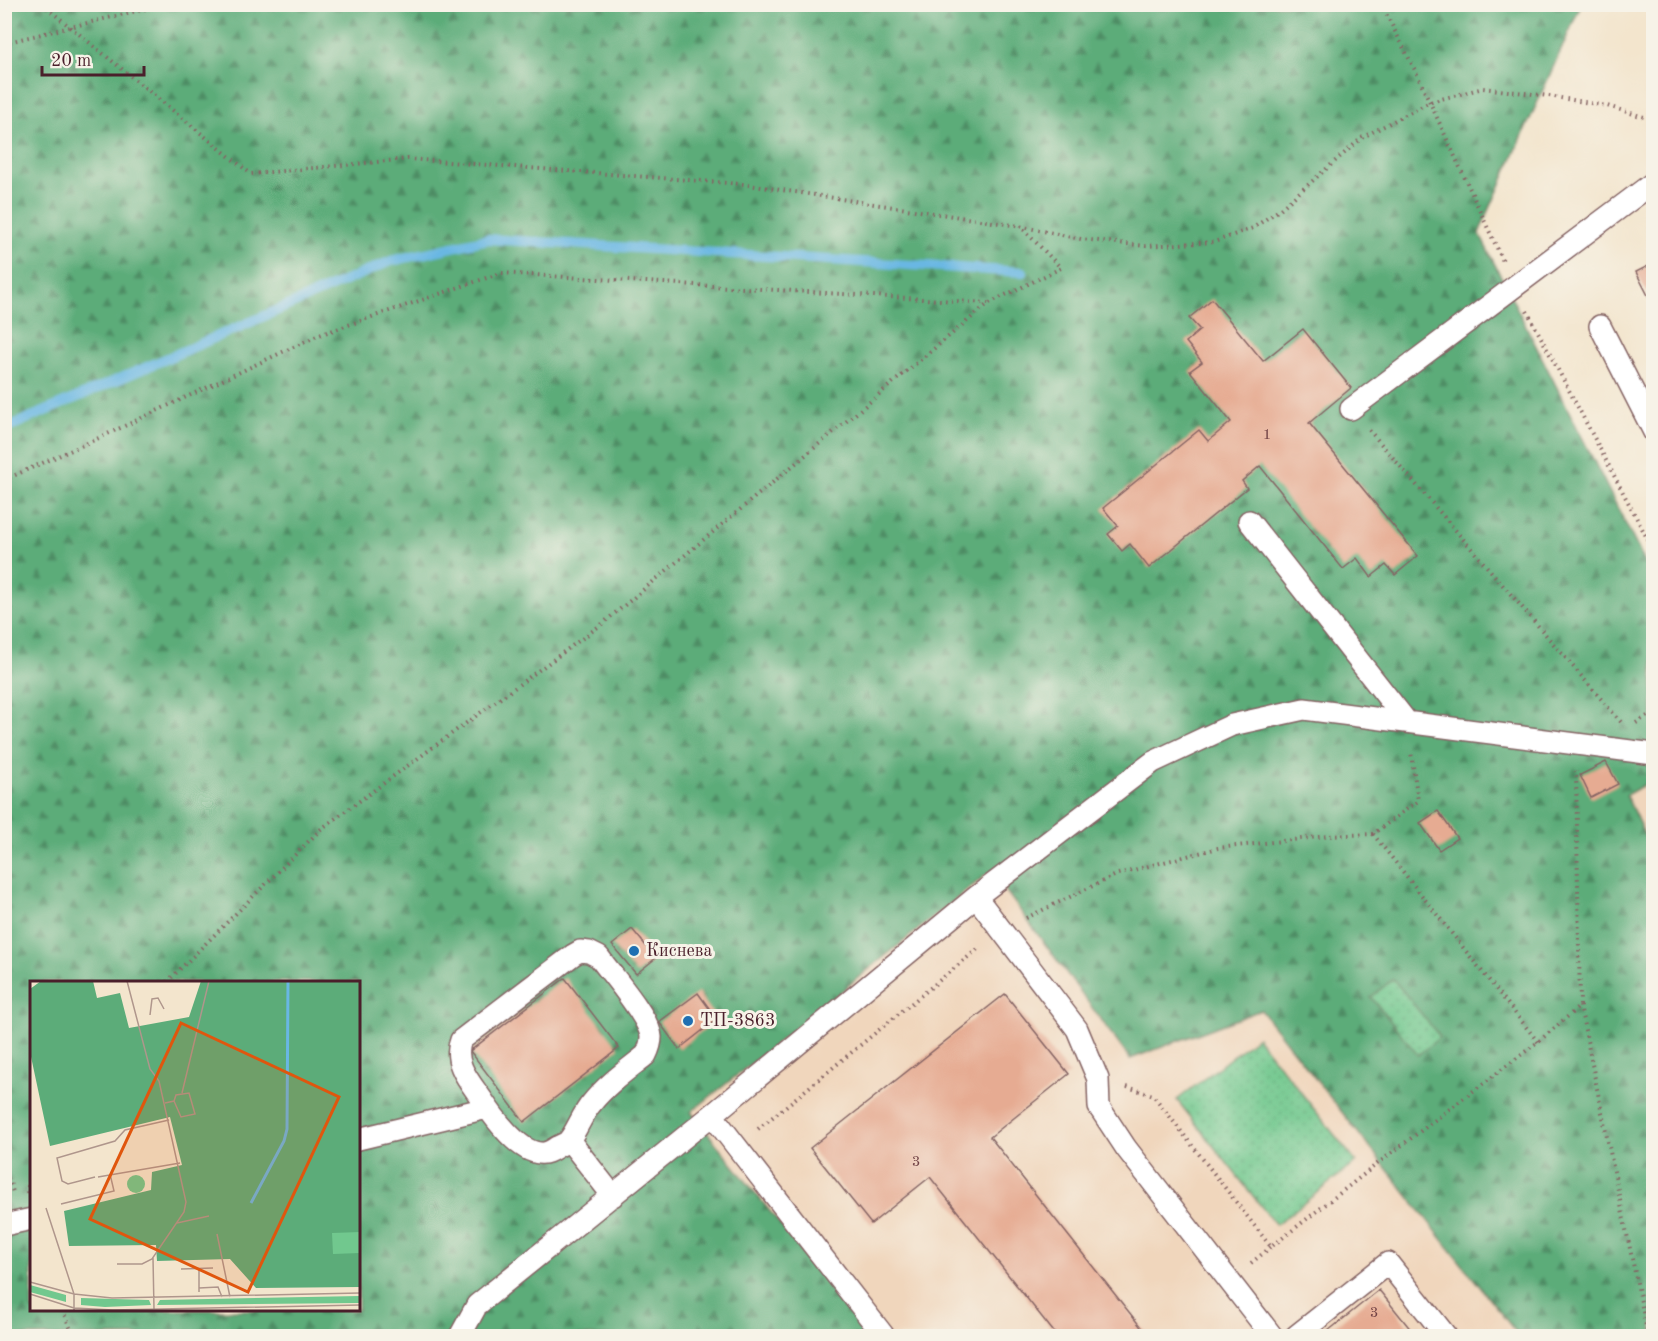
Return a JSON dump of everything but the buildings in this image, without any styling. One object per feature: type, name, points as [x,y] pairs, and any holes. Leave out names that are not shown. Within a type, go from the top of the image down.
[{"type":"lane","points":[[1351,409],[1653,182]]},
{"type":"lane","points":[[1600,326],[1652,426]]},
{"type":"lane","points":[[1249,521],[1407,722]]},
{"type":"lane","points":[[460,1336],[477,1305],[976,897],[1153,762],[1232,725],[1304,709],[1653,754]]},
{"type":"lane","points":[[976,897],[1077,1029],[1098,1079],[1099,1107],[1126,1148],[1272,1336]]},
{"type":"lane","points":[[580,951],[599,957],[645,1019],[651,1038],[646,1055],[602,1091],[589,1105],[569,1140],[547,1153],[528,1150],[516,1141],[487,1108],[464,1073],[458,1058],[458,1047],[461,1040],[580,951]]},
{"type":"lane","points":[[360,1139],[487,1108]]},
{"type":"lane","points":[[712,1115],[884,1336]]},
{"type":"lane","points":[[569,1140],[613,1196]]},
{"type":"lane","points":[[4,1225],[30,1219]]},
{"type":"lane","points":[[1296,1336],[1388,1263],[1446,1336]]},
{"type":"path","points":[[42,4],[251,174],[408,159],[742,184],[1019,226],[1081,239],[1146,246],[1214,242],[1253,228],[1279,210],[1362,137],[1430,102],[1483,88],[1607,106],[1653,120]]},
{"type":"path","points":[[4,43],[165,4]]},
{"type":"path","points":[[168,981],[321,829],[602,624],[989,303],[1061,268],[1019,226]]},
{"type":"path","points":[[4,480],[319,335],[501,273],[989,303]]},
{"type":"path","points":[[1351,409],[1627,729],[1653,712]]},
{"type":"path","points":[[736,1147],[1001,930],[1118,874],[1218,848],[1328,836],[1373,834],[1418,801],[1407,722]]},
{"type":"path","points":[[1576,743],[1580,1006],[1648,1336]]},
{"type":"path","points":[[1373,834],[1538,1042]]},
{"type":"path","points":[[1098,1079],[1153,1095],[1271,1247],[1538,1042],[1580,1006]]},
{"type":"path","points":[[62,1311],[74,1336]]},
{"type":"shaded area","points":[[1653,635],[1653,1336],[5,1336],[31,1311],[360,1311],[360,981]]},
{"type":"green space","points":[[5,5],[1581,5],[1479,233],[1653,578],[1653,780],[1626,795],[1653,853],[1653,1336],[1519,1336],[1261,1010],[1130,1059],[991,871],[691,1112],[869,1336],[5,1336]]},
{"type":"green space","points":[[1393,979],[1440,1037],[1418,1055],[1371,997]]},
{"type":"green space","points":[[1257,1037],[1356,1162],[1276,1225],[1177,1100]]},
{"type":"waterway","points":[[4,429],[391,261],[488,239],[1023,272]]},
{"type":"place","name":"Киснева","points":[[634,951]]},
{"type":"place","name":"ТП-3863","points":[[688,1021]]}]
